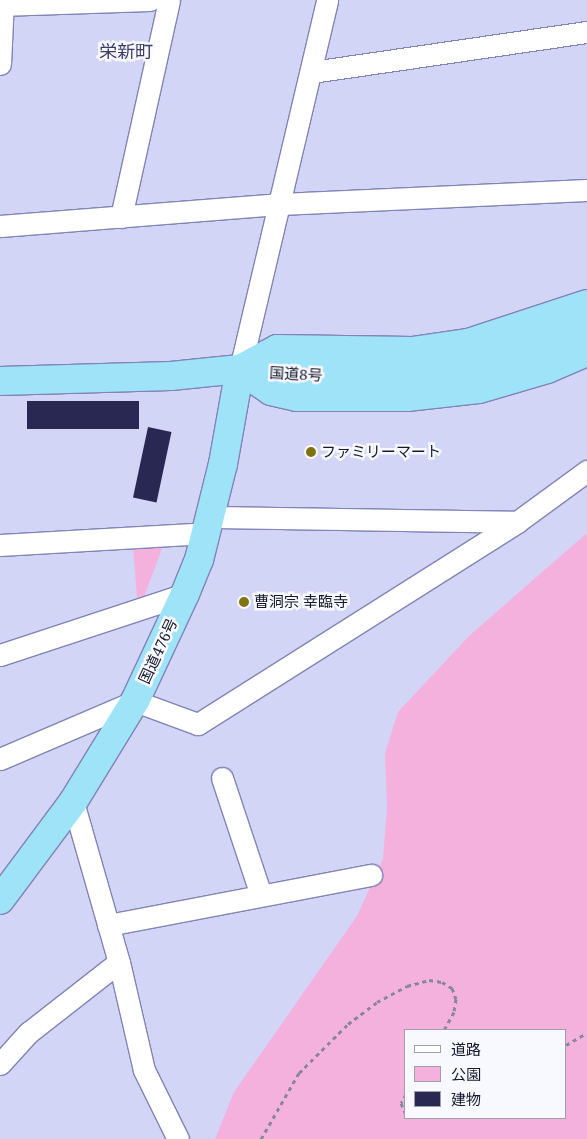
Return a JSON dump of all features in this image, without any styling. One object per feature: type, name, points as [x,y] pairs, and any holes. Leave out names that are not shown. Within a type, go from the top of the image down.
[{"type":"highway","points":[[587,304],[468,343],[412,351],[278,349],[240,369],[271,391],[297,396],[407,397],[479,388],[546,369],[587,352]]},
{"type":"highway","name":"国道8号","points":[[0,381],[171,376],[240,369],[298,375],[424,372],[477,364],[546,344],[587,328]]},
{"type":"highway","name":"国道476号","points":[[0,900],[73,802],[135,701],[185,594],[208,525],[240,369]]},
{"type":"street","points":[[0,64],[2,4],[150,0]]},
{"type":"street","points":[[120,217],[169,0]]},
{"type":"street","points":[[240,369],[312,72],[327,0]]},
{"type":"street","points":[[312,72],[587,32]]},
{"type":"street","points":[[0,226],[280,204],[587,190]]},
{"type":"street","points":[[0,759],[135,701],[198,724],[517,522],[587,471]]},
{"type":"street","points":[[0,545],[208,525],[517,522]]},
{"type":"street","points":[[0,655],[185,594]]},
{"type":"street","points":[[222,778],[261,895]]},
{"type":"street","points":[[73,802],[119,962],[144,1070],[178,1139]]},
{"type":"street","points":[[108,925],[370,874]]},
{"type":"street","points":[[0,1064],[28,1033],[119,962]]},
{"type":"path","points":[[261,1139],[299,1074],[348,1024],[377,1002],[407,986],[429,980],[442,982],[452,988],[456,999],[454,1012],[445,1029]]},
{"type":"path","points":[[567,1044],[587,1033]]},
{"type":"path","points":[[404,1098],[401,1103],[404,1110]]},
{"type":"green space","points":[[587,533],[587,1139],[215,1139],[234,1092],[357,916],[383,859],[387,807],[385,753],[398,712],[470,635]]},
{"type":"green space","points":[[133,546],[163,546],[144,597],[137,598]]},
{"type":"building","points":[[27,401],[139,401],[139,429],[27,429]]},
{"type":"building","points":[[148,427],[171,432],[157,502],[133,497]]},
{"type":"place","name":"ファミリーマート","points":[[311,452]]},
{"type":"place","name":"曹洞宗 幸臨寺","points":[[244,602]]},
{"type":"district","name":"栄新町","points":[[126,51]]}]
